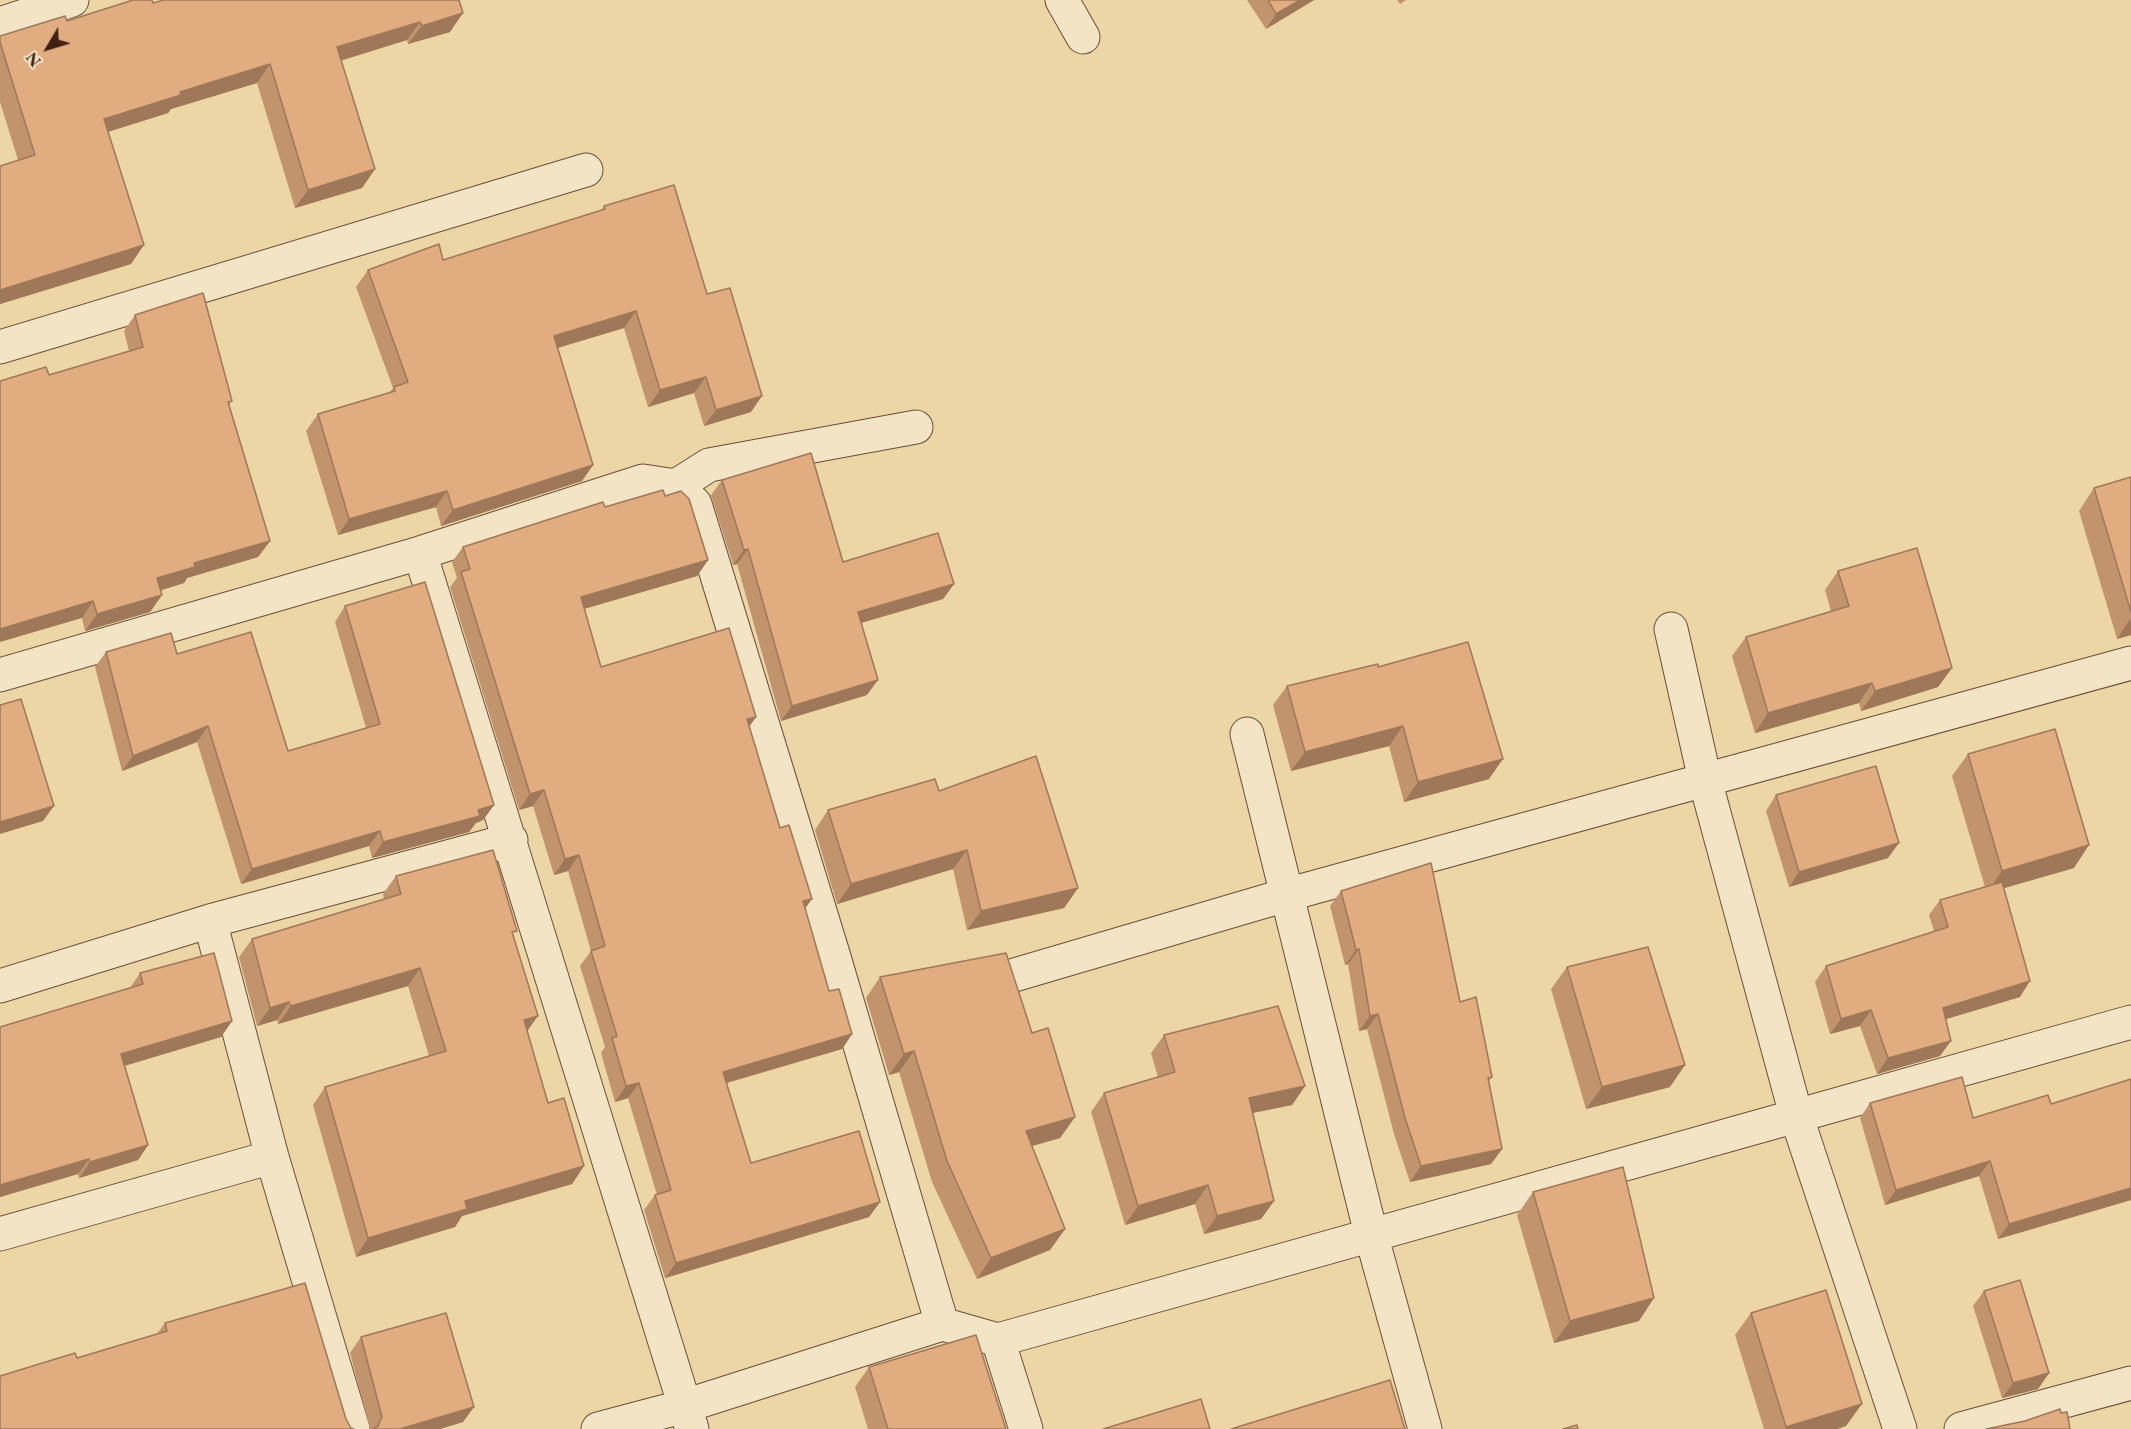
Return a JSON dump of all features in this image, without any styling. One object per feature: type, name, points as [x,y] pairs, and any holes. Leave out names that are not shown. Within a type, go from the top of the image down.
[{"type":"street","points":[[0,24],[72,0]]},
{"type":"street","points":[[1062,0],[1083,37]]},
{"type":"street","points":[[0,347],[586,170]]},
{"type":"street","points":[[676,486],[709,465],[916,427]]},
{"type":"street","points":[[0,675],[420,553],[643,481],[676,486],[695,504],[834,957],[942,1324]]},
{"type":"street","points":[[420,553],[689,1418]]},
{"type":"street","points":[[1671,629],[1705,780],[1797,1115],[1900,1429]]},
{"type":"street","points":[[1011,976],[1286,895],[2131,663]]},
{"type":"street","points":[[1246,734],[1372,1238],[1425,1429]]},
{"type":"street","points":[[0,986],[210,921],[511,840]]},
{"type":"street","points":[[210,921],[272,1157],[353,1429]]},
{"type":"street","points":[[598,1429],[689,1418],[942,1324],[998,1340],[1372,1238],[1797,1115],[2131,1022]]},
{"type":"street","points":[[0,1234],[272,1157]]},
{"type":"street","points":[[998,1340],[1026,1429]]},
{"type":"street","points":[[1961,1429],[2131,1383]]},
{"type":"building","points":[[133,0],[152,0],[153,3],[164,0],[459,0],[463,13],[422,26],[420,22],[337,47],[375,169],[308,190],[270,64],[104,119],[144,245],[0,290],[0,166],[35,155],[0,36],[65,16],[67,21]]},
{"type":"building","points":[[1268,0],[1300,0],[1276,14]]},
{"type":"building","points":[[674,185],[707,294],[730,288],[762,396],[716,410],[706,377],[660,390],[636,311],[554,336],[593,465],[453,510],[447,491],[349,519],[318,414],[395,391],[394,387],[408,382],[368,270],[439,244],[443,260]]},
{"type":"building","points":[[203,293],[232,401],[228,402],[270,541],[194,563],[195,567],[157,578],[162,595],[97,614],[93,601],[0,629],[0,381],[46,367],[49,375],[143,347],[135,315]]},
{"type":"building","points":[[811,453],[843,562],[938,533],[954,584],[858,612],[878,680],[792,706],[748,549],[744,550],[722,480]]},
{"type":"building","points":[[2131,477],[2131,612],[2094,488]]},
{"type":"building","points":[[663,490],[665,496],[681,491],[689,499],[708,560],[581,597],[601,667],[729,628],[756,717],[747,719],[780,828],[789,825],[812,899],[803,901],[829,991],[839,989],[852,1034],[723,1072],[751,1163],[859,1131],[880,1202],[676,1263],[655,1195],[671,1190],[639,1083],[626,1086],[612,1038],[617,1036],[591,951],[605,946],[579,855],[565,859],[544,790],[530,794],[461,572],[470,569],[463,547],[603,502],[605,507]]},
{"type":"building","points":[[1917,548],[1952,668],[1875,691],[1872,683],[1768,713],[1746,637],[1849,606],[1838,571]]},
{"type":"building","points":[[425,582],[494,805],[478,810],[480,816],[383,842],[380,831],[252,869],[208,726],[133,756],[106,652],[171,633],[177,654],[251,632],[288,751],[380,724],[345,606]]},
{"type":"building","points":[[1468,642],[1503,759],[1418,782],[1403,726],[1305,752],[1287,686],[1378,664],[1378,667]]},
{"type":"building","points":[[21,699],[54,806],[0,822],[0,705]]},
{"type":"building","points":[[2055,729],[2089,845],[2002,871],[1968,754]]},
{"type":"building","points":[[1036,756],[1078,888],[981,911],[967,850],[851,884],[828,810],[935,779],[939,791]]},
{"type":"building","points":[[1876,766],[1899,843],[1799,872],[1776,795]]},
{"type":"building","points":[[493,850],[517,931],[512,932],[538,1016],[524,1020],[548,1103],[564,1098],[584,1166],[465,1201],[467,1209],[368,1238],[325,1087],[446,1051],[420,968],[291,1006],[289,1002],[270,1008],[252,939],[401,894],[396,876]]},
{"type":"building","points":[[1431,863],[1460,1002],[1476,997],[1492,1077],[1488,1078],[1502,1149],[1421,1166],[1405,1118],[1378,1014],[1370,1016],[1359,949],[1356,950],[1341,891]]},
{"type":"building","points":[[2002,882],[2030,981],[1943,1008],[1951,1041],[1888,1058],[1871,1010],[1841,1019],[1826,966],[1948,927],[1940,900]]},
{"type":"building","points":[[1648,947],[1685,1065],[1602,1087],[1567,967]]},
{"type":"building","points":[[214,953],[232,1021],[121,1054],[148,1145],[90,1162],[89,1159],[0,1185],[0,1027],[143,984],[140,973]]},
{"type":"building","points":[[1006,953],[1032,1033],[1048,1028],[1075,1117],[1026,1131],[1065,1229],[991,1258],[947,1161],[914,1051],[904,1054],[880,977]]},
{"type":"building","points":[[1278,1006],[1305,1086],[1249,1098],[1274,1201],[1217,1216],[1208,1185],[1138,1206],[1104,1093],[1175,1072],[1164,1035]]},
{"type":"building","points":[[1962,1077],[1973,1118],[2048,1095],[2051,1104],[2131,1079],[2131,1188],[2009,1224],[1990,1161],[1896,1190],[1870,1103]]},
{"type":"building","points":[[1623,1167],[1654,1298],[1570,1321],[1533,1192]]},
{"type":"building","points":[[2020,1280],[2049,1373],[2013,1383],[1984,1291]]},
{"type":"building","points":[[305,1283],[346,1419],[354,1429],[0,1429],[0,1376],[75,1353],[77,1358],[167,1331],[165,1323]]},
{"type":"building","points":[[1826,1290],[1862,1404],[1786,1427],[1751,1313]]},
{"type":"building","points":[[446,1313],[474,1407],[400,1429],[373,1429],[378,1426],[382,1417],[361,1337]]},
{"type":"building","points":[[976,1335],[1006,1429],[888,1429],[869,1367]]},
{"type":"building","points":[[1390,1380],[1405,1429],[1231,1429]]},
{"type":"building","points":[[1201,1399],[1210,1429],[1103,1429]]},
{"type":"building","points":[[2060,1409],[2061,1413],[2067,1412],[2070,1429],[1986,1429],[2025,1421]]},
{"type":"building","points":[[1577,1425],[1578,1429],[1563,1429]]}]
